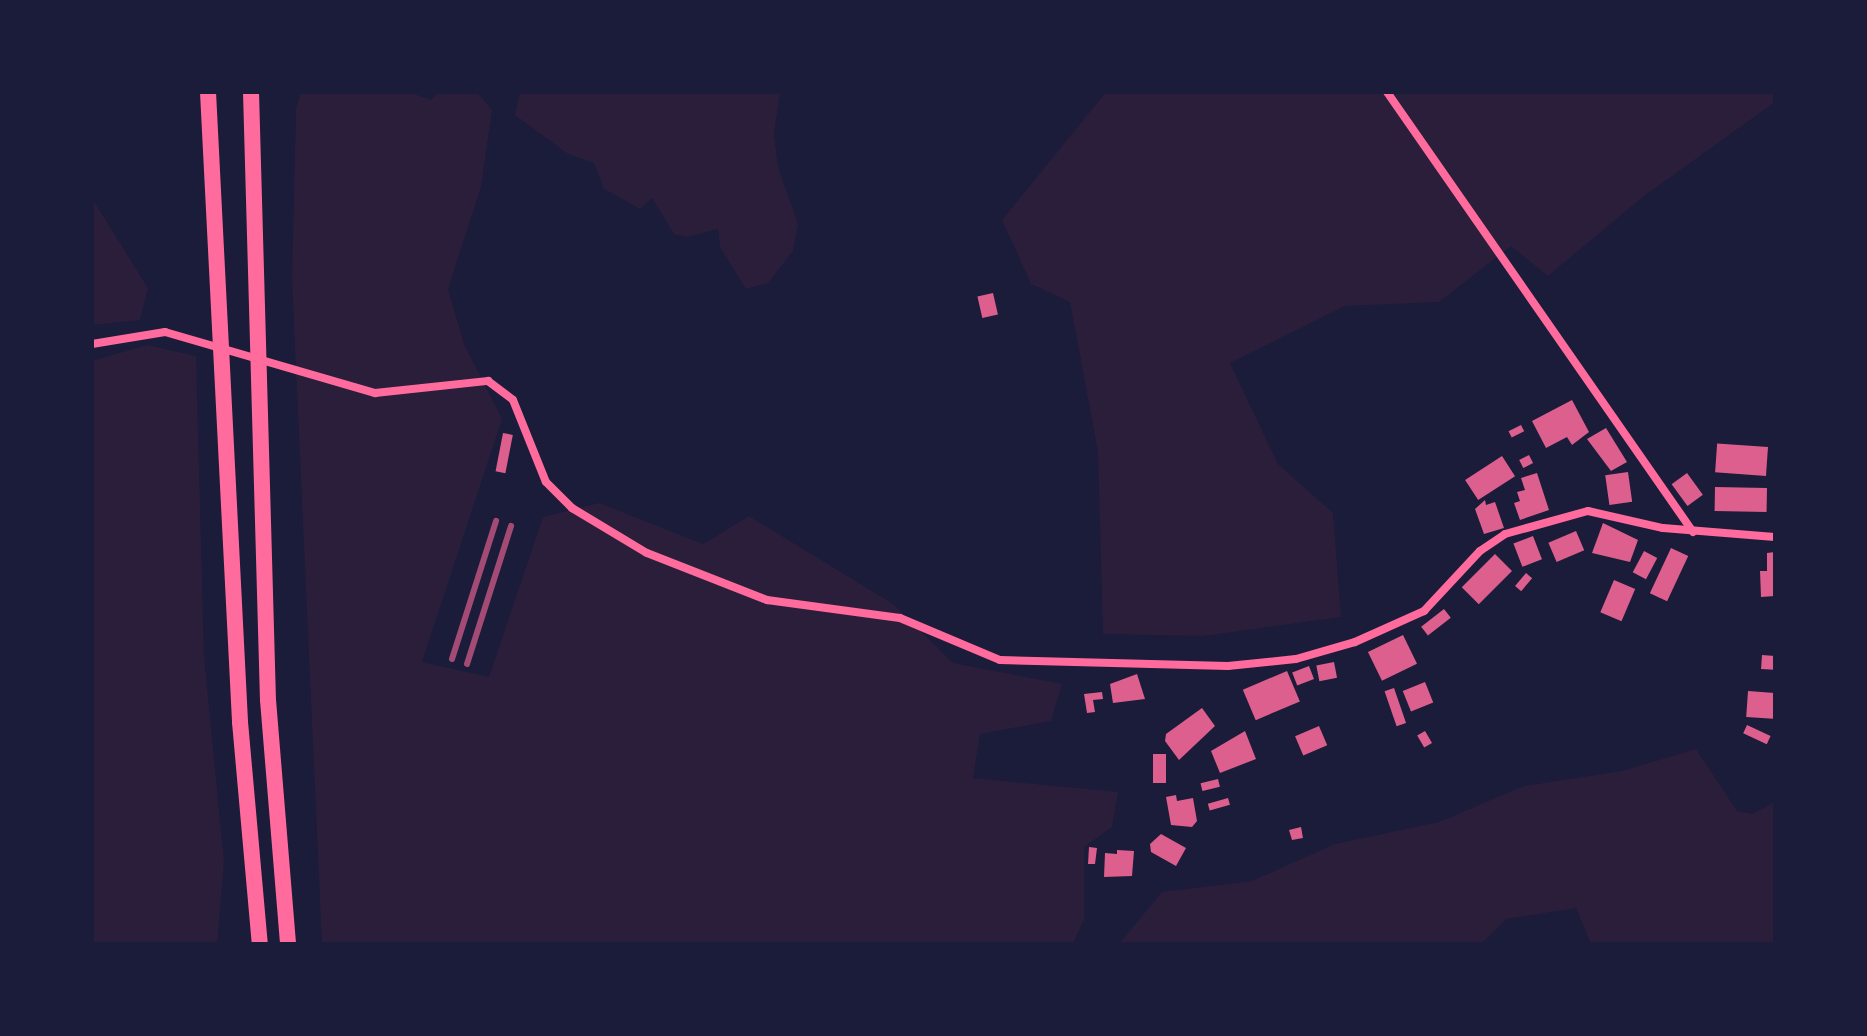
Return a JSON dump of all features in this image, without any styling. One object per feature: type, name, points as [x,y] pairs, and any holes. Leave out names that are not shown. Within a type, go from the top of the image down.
[{"type":"highway","points":[[208,92],[221,391],[260,944]]},
{"type":"highway","points":[[251,92],[268,700],[288,944]]},
{"type":"street","points":[[1387,92],[1693,532]]},
{"type":"street","points":[[92,344],[165,332],[375,393],[488,381],[513,400],[546,482],[572,508],[647,553],[767,600],[900,618],[1000,660],[1228,666],[1296,659],[1355,642],[1424,611],[1480,551],[1505,534],[1557,517],[1588,511],[1693,532],[1775,537]]},
{"type":"shaded area","points":[[301,92],[409,92],[431,100],[439,92],[477,92],[492,110],[481,187],[448,289],[464,344],[502,419],[422,662],[489,677],[543,517],[599,503],[703,544],[749,516],[893,604],[953,663],[1062,684],[1051,721],[980,734],[973,778],[1118,792],[1112,827],[1084,847],[1084,919],[1073,944],[322,944],[292,279],[296,109]]},
{"type":"shaded area","points":[[520,92],[780,92],[774,134],[778,167],[798,224],[793,251],[768,283],[746,289],[720,247],[718,229],[687,237],[674,234],[652,198],[640,209],[604,189],[594,163],[568,154],[515,115]]},
{"type":"shaded area","points":[[1106,92],[1775,92],[1775,102],[1644,196],[1548,276],[1511,246],[1439,302],[1345,306],[1230,363],[1278,464],[1333,513],[1341,617],[1203,636],[1103,634],[1098,452],[1070,302],[1031,284],[1002,220]]},
{"type":"shaded area","points":[[92,198],[148,288],[140,320],[92,325]]},
{"type":"shaded area","points":[[147,345],[196,356],[204,656],[224,862],[217,944],[92,944],[92,361]]},
{"type":"shaded area","points":[[1696,749],[1737,811],[1752,814],[1775,802],[1775,944],[1591,944],[1576,908],[1506,919],[1481,944],[1119,944],[1162,892],[1252,881],[1335,844],[1439,822],[1524,786],[1622,771]]},
{"type":"building","points":[[993,293],[998,314],[982,318],[977,297]]},
{"type":"building","points":[[1572,400],[1589,432],[1572,445],[1567,437],[1546,448],[1532,421]]},
{"type":"building","points":[[1521,425],[1524,431],[1512,438],[1509,431]]},
{"type":"building","points":[[1606,428],[1627,462],[1611,471],[1587,439]]},
{"type":"building","points":[[503,433],[513,435],[505,473],[496,471]]},
{"type":"building","points":[[1717,443],[1768,447],[1766,476],[1715,472]]},
{"type":"building","points":[[1529,455],[1533,463],[1523,468],[1519,460]]},
{"type":"building","points":[[1502,456],[1515,476],[1478,500],[1465,480]]},
{"type":"building","points":[[1628,472],[1632,502],[1609,505],[1605,475]]},
{"type":"building","points":[[1537,473],[1549,510],[1520,520],[1514,503],[1520,501],[1517,492],[1525,490],[1521,478]]},
{"type":"building","points":[[1687,473],[1703,495],[1687,506],[1672,484]]},
{"type":"building","points":[[1715,487],[1767,488],[1767,512],[1715,511]]},
{"type":"building","points":[[1485,500],[1486,505],[1495,502],[1504,528],[1484,534],[1475,509]]},
{"type":"building","points":[[1603,523],[1638,540],[1630,562],[1592,553]]},
{"type":"building","points":[[1576,531],[1584,550],[1557,562],[1548,543]]},
{"type":"building","points":[[1533,536],[1542,559],[1522,567],[1513,544]]},
{"type":"building","points":[[1671,548],[1688,556],[1667,601],[1650,593]]},
{"type":"building","points":[[1644,551],[1657,558],[1646,579],[1633,572]]},
{"type":"building","points":[[1775,552],[1775,596],[1761,597],[1760,571],[1767,571],[1767,553]]},
{"type":"building","points":[[1495,554],[1512,571],[1479,604],[1462,587]]},
{"type":"building","points":[[1526,573],[1532,578],[1521,591],[1515,586]]},
{"type":"building","points":[[1614,580],[1635,589],[1621,621],[1600,612]]},
{"type":"building","points":[[1444,609],[1451,618],[1428,636],[1421,627]]},
{"type":"building","points":[[1403,635],[1417,664],[1382,681],[1368,652]]},
{"type":"building","points":[[1762,655],[1775,656],[1774,670],[1761,669]]},
{"type":"building","points":[[1334,662],[1337,678],[1319,681],[1316,665]]},
{"type":"building","points":[[1309,666],[1314,679],[1297,686],[1292,672]]},
{"type":"building","points":[[1287,671],[1300,701],[1256,720],[1243,690]]},
{"type":"building","points":[[1137,674],[1145,699],[1113,703],[1110,684]]},
{"type":"building","points":[[1425,682],[1433,702],[1411,711],[1403,691]]},
{"type":"building","points":[[1394,688],[1406,723],[1397,726],[1385,691]]},
{"type":"building","points":[[1748,691],[1775,693],[1773,719],[1746,717]]},
{"type":"building","points":[[1102,692],[1103,699],[1093,700],[1095,712],[1087,713],[1084,694]]},
{"type":"building","points":[[1202,708],[1215,726],[1179,760],[1165,741],[1166,734]]},
{"type":"building","points":[[1747,725],[1771,736],[1767,744],[1743,733]]},
{"type":"building","points":[[1319,726],[1327,745],[1303,755],[1295,736]]},
{"type":"building","points":[[1245,731],[1256,759],[1220,773],[1211,751]]},
{"type":"building","points":[[1425,731],[1432,743],[1424,748],[1417,736]]},
{"type":"building","points":[[1153,754],[1166,754],[1166,783],[1153,783]]},
{"type":"building","points":[[1218,779],[1220,787],[1202,791],[1201,783]]},
{"type":"building","points":[[1176,795],[1177,801],[1193,798],[1197,821],[1192,827],[1171,825],[1166,797]]},
{"type":"building","points":[[1228,798],[1230,805],[1210,811],[1208,804]]},
{"type":"building","points":[[1301,827],[1303,838],[1292,840],[1289,830]]},
{"type":"building","points":[[1161,834],[1186,848],[1176,866],[1151,852],[1150,844]]},
{"type":"building","points":[[1089,847],[1097,848],[1095,864],[1088,864]]},
{"type":"building","points":[[1117,850],[1134,851],[1132,876],[1104,877],[1105,853],[1117,854]]},
{"type":"railway","points":[[452,659],[496,521]]},
{"type":"railway","points":[[467,664],[511,526]]}]
